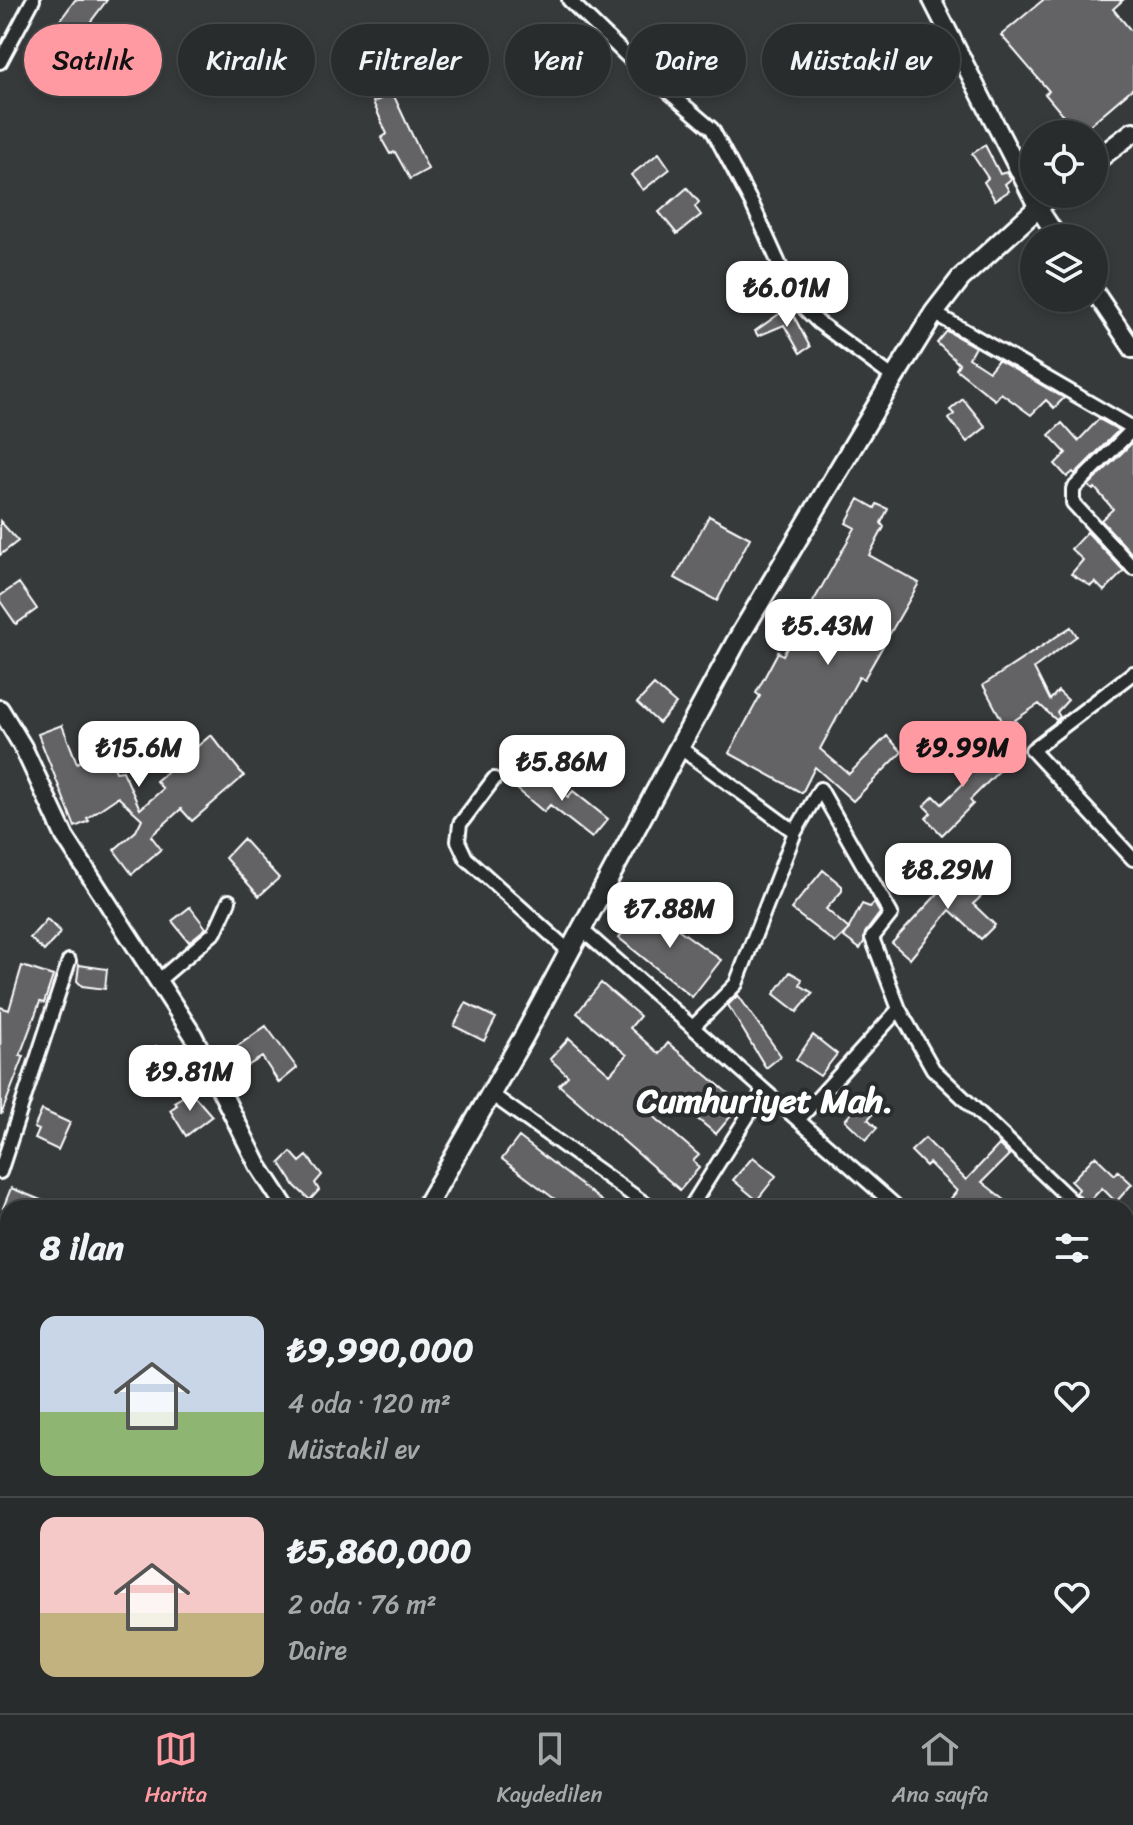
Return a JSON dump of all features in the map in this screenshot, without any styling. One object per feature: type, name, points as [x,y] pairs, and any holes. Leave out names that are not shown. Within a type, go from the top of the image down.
[{"type":"main road","points":[[1108,151],[1133,132]]},
{"type":"main road","points":[[430,1200],[491,1094],[736,642],[894,378],[934,313],[961,278],[1035,208]]},
{"type":"street","points":[[0,62],[33,0]]},
{"type":"street","points":[[569,0],[628,57],[712,129],[753,206],[795,299],[818,322],[894,378]]},
{"type":"street","points":[[932,0],[1020,173]]},
{"type":"street","points":[[1108,312],[1133,349]]},
{"type":"street","points":[[934,313],[1133,429],[1073,489],[1073,503],[1133,568]]},
{"type":"street","points":[[1133,673],[1032,750],[1133,859]]},
{"type":"street","points":[[0,709],[23,747],[65,837],[193,1035],[258,1165],[281,1200]]},
{"type":"street","points":[[679,747],[795,832]]},
{"type":"street","points":[[494,779],[460,824],[458,841],[466,858],[569,951]]},
{"type":"street","points":[[693,1027],[736,984],[795,832],[820,789],[891,914],[872,938],[899,1009],[933,1069],[1071,1200]]},
{"type":"street","points":[[159,980],[215,932],[229,901]]},
{"type":"street","points":[[581,929],[889,1200]]},
{"type":"street","points":[[0,1172],[69,961]]},
{"type":"street","points":[[798,1120],[899,1009]]},
{"type":"street","points":[[695,1200],[764,1090]]},
{"type":"street","points":[[491,1094],[629,1200]]},
{"type":"building","points":[[75,0],[107,0],[89,24],[57,24]]},
{"type":"building","points":[[1043,0],[1123,0],[1113,9],[1133,33],[1133,88],[1095,120],[1067,120],[1045,94],[1049,91],[1001,35]]},
{"type":"building","points":[[394,96],[428,169],[410,179],[395,152],[390,154],[381,138],[387,134],[373,102]]},
{"type":"building","points":[[985,145],[1000,174],[1007,172],[1011,179],[1005,184],[1009,191],[995,200],[984,182],[988,178],[972,154]]},
{"type":"building","points":[[659,153],[670,169],[643,190],[631,175]]},
{"type":"building","points":[[687,188],[699,202],[695,207],[701,215],[677,234],[659,212]]},
{"type":"building","points":[[789,307],[810,347],[800,353],[784,325],[758,336],[755,331]]},
{"type":"building","points":[[947,331],[975,347],[969,358],[989,371],[998,360],[1064,398],[1054,408],[1046,400],[1031,415],[1001,393],[995,400],[956,369],[959,364],[937,343]]},
{"type":"building","points":[[963,399],[986,427],[967,442],[949,419],[954,414],[950,410]]},
{"type":"building","points":[[1099,419],[1119,430],[1075,474],[1073,472],[1067,477],[1055,464],[1066,453],[1049,435],[1062,423],[1078,441]]},
{"type":"building","points":[[1133,442],[1133,555],[1101,520],[1113,509],[1095,488],[1093,490],[1088,486]]},
{"type":"building","points":[[859,499],[875,508],[877,504],[888,509],[881,523],[884,527],[869,555],[919,583],[864,679],[859,677],[820,749],[849,774],[887,736],[902,752],[853,801],[815,767],[802,793],[729,753],[760,696],[756,693],[778,652],[783,655],[855,528],[846,523]]},
{"type":"building","points":[[709,516],[750,538],[717,601],[675,578]]},
{"type":"building","points":[[0,521],[18,541],[0,555]]},
{"type":"building","points":[[1087,532],[1124,571],[1104,591],[1095,582],[1091,586],[1071,574],[1083,560],[1071,549]]},
{"type":"building","points":[[19,583],[37,609],[16,624],[0,601],[0,596]]},
{"type":"building","points":[[1071,627],[1077,636],[1034,668],[1050,700],[1058,691],[1068,700],[1057,712],[1060,717],[1056,720],[1039,704],[1015,720],[1017,723],[1006,728],[983,685]]},
{"type":"building","points":[[654,685],[676,704],[659,723],[637,703]]},
{"type":"building","points":[[62,725],[77,763],[106,747],[116,772],[123,771],[140,809],[163,789],[156,781],[211,735],[244,776],[192,821],[181,809],[151,836],[161,849],[132,874],[114,850],[136,831],[142,819],[118,797],[87,818],[89,821],[75,827],[38,734]]},
{"type":"building","points":[[963,750],[970,757],[976,750],[988,762],[993,756],[1004,766],[970,800],[973,804],[942,835],[926,818],[931,813],[924,806],[934,796],[942,804],[967,780],[950,762]]},
{"type":"building","points":[[534,769],[568,797],[573,791],[608,819],[592,838],[550,805],[544,812],[517,789]]},
{"type":"building","points":[[243,839],[279,878],[259,896],[225,858]]},
{"type":"building","points":[[967,862],[986,883],[980,889],[985,893],[973,904],[995,925],[981,939],[950,910],[910,959],[892,943]]},
{"type":"building","points":[[823,870],[842,886],[842,891],[826,909],[849,929],[835,943],[791,909]]},
{"type":"building","points":[[874,903],[880,913],[865,933],[860,949],[844,937],[862,904],[870,907]]},
{"type":"building","points":[[643,904],[721,960],[692,997],[619,938]]},
{"type":"building","points":[[190,907],[206,928],[189,942],[172,921]]},
{"type":"building","points":[[47,919],[61,932],[44,951],[30,938]]},
{"type":"building","points":[[79,965],[107,969],[105,989],[82,986],[77,981]]},
{"type":"building","points":[[22,966],[53,976],[20,1055],[24,1056],[1,1115],[0,1007],[9,1010]]},
{"type":"building","points":[[790,972],[802,979],[800,985],[813,993],[797,1012],[774,994]]},
{"type":"building","points":[[601,983],[640,1016],[630,1028],[659,1054],[668,1043],[741,1104],[716,1134],[667,1094],[651,1114],[699,1155],[693,1161],[699,1168],[680,1190],[559,1085],[568,1076],[550,1059],[569,1038],[610,1074],[627,1055],[577,1013]]},
{"type":"building","points":[[738,995],[781,1056],[766,1068],[728,1005]]},
{"type":"building","points":[[466,1003],[496,1018],[484,1041],[454,1026]]},
{"type":"building","points":[[266,1026],[297,1068],[279,1083],[262,1057],[244,1068],[229,1052]]},
{"type":"building","points":[[813,1035],[837,1054],[820,1076],[796,1060]]},
{"type":"building","points":[[156,1046],[178,1070],[159,1090],[134,1070]]},
{"type":"building","points":[[191,1092],[212,1116],[186,1136],[170,1110],[177,1105],[174,1102]]},
{"type":"building","points":[[869,1094],[881,1105],[868,1119],[877,1128],[866,1140],[845,1120]]},
{"type":"building","points":[[42,1110],[70,1123],[58,1150],[35,1139],[39,1130],[34,1128]]},
{"type":"building","points":[[519,1137],[601,1200],[556,1200],[502,1159]]},
{"type":"building","points":[[925,1138],[966,1180],[999,1145],[1009,1155],[982,1182],[1005,1200],[950,1200],[957,1191],[929,1163],[926,1166],[911,1151]]},
{"type":"building","points":[[291,1152],[300,1162],[307,1156],[322,1175],[315,1183],[319,1190],[310,1200],[295,1186],[280,1163]]},
{"type":"building","points":[[1095,1156],[1115,1175],[1118,1171],[1132,1184],[1118,1200],[1102,1188],[1091,1200],[1083,1200],[1076,1193],[1079,1189],[1071,1181]]},
{"type":"building","points":[[753,1157],[776,1176],[757,1200],[733,1180]]},
{"type":"building","points":[[11,1188],[41,1200],[6,1200]]},
{"type":"district","name":"Cumhuriyet Mah.","points":[[765,1101]]}]
